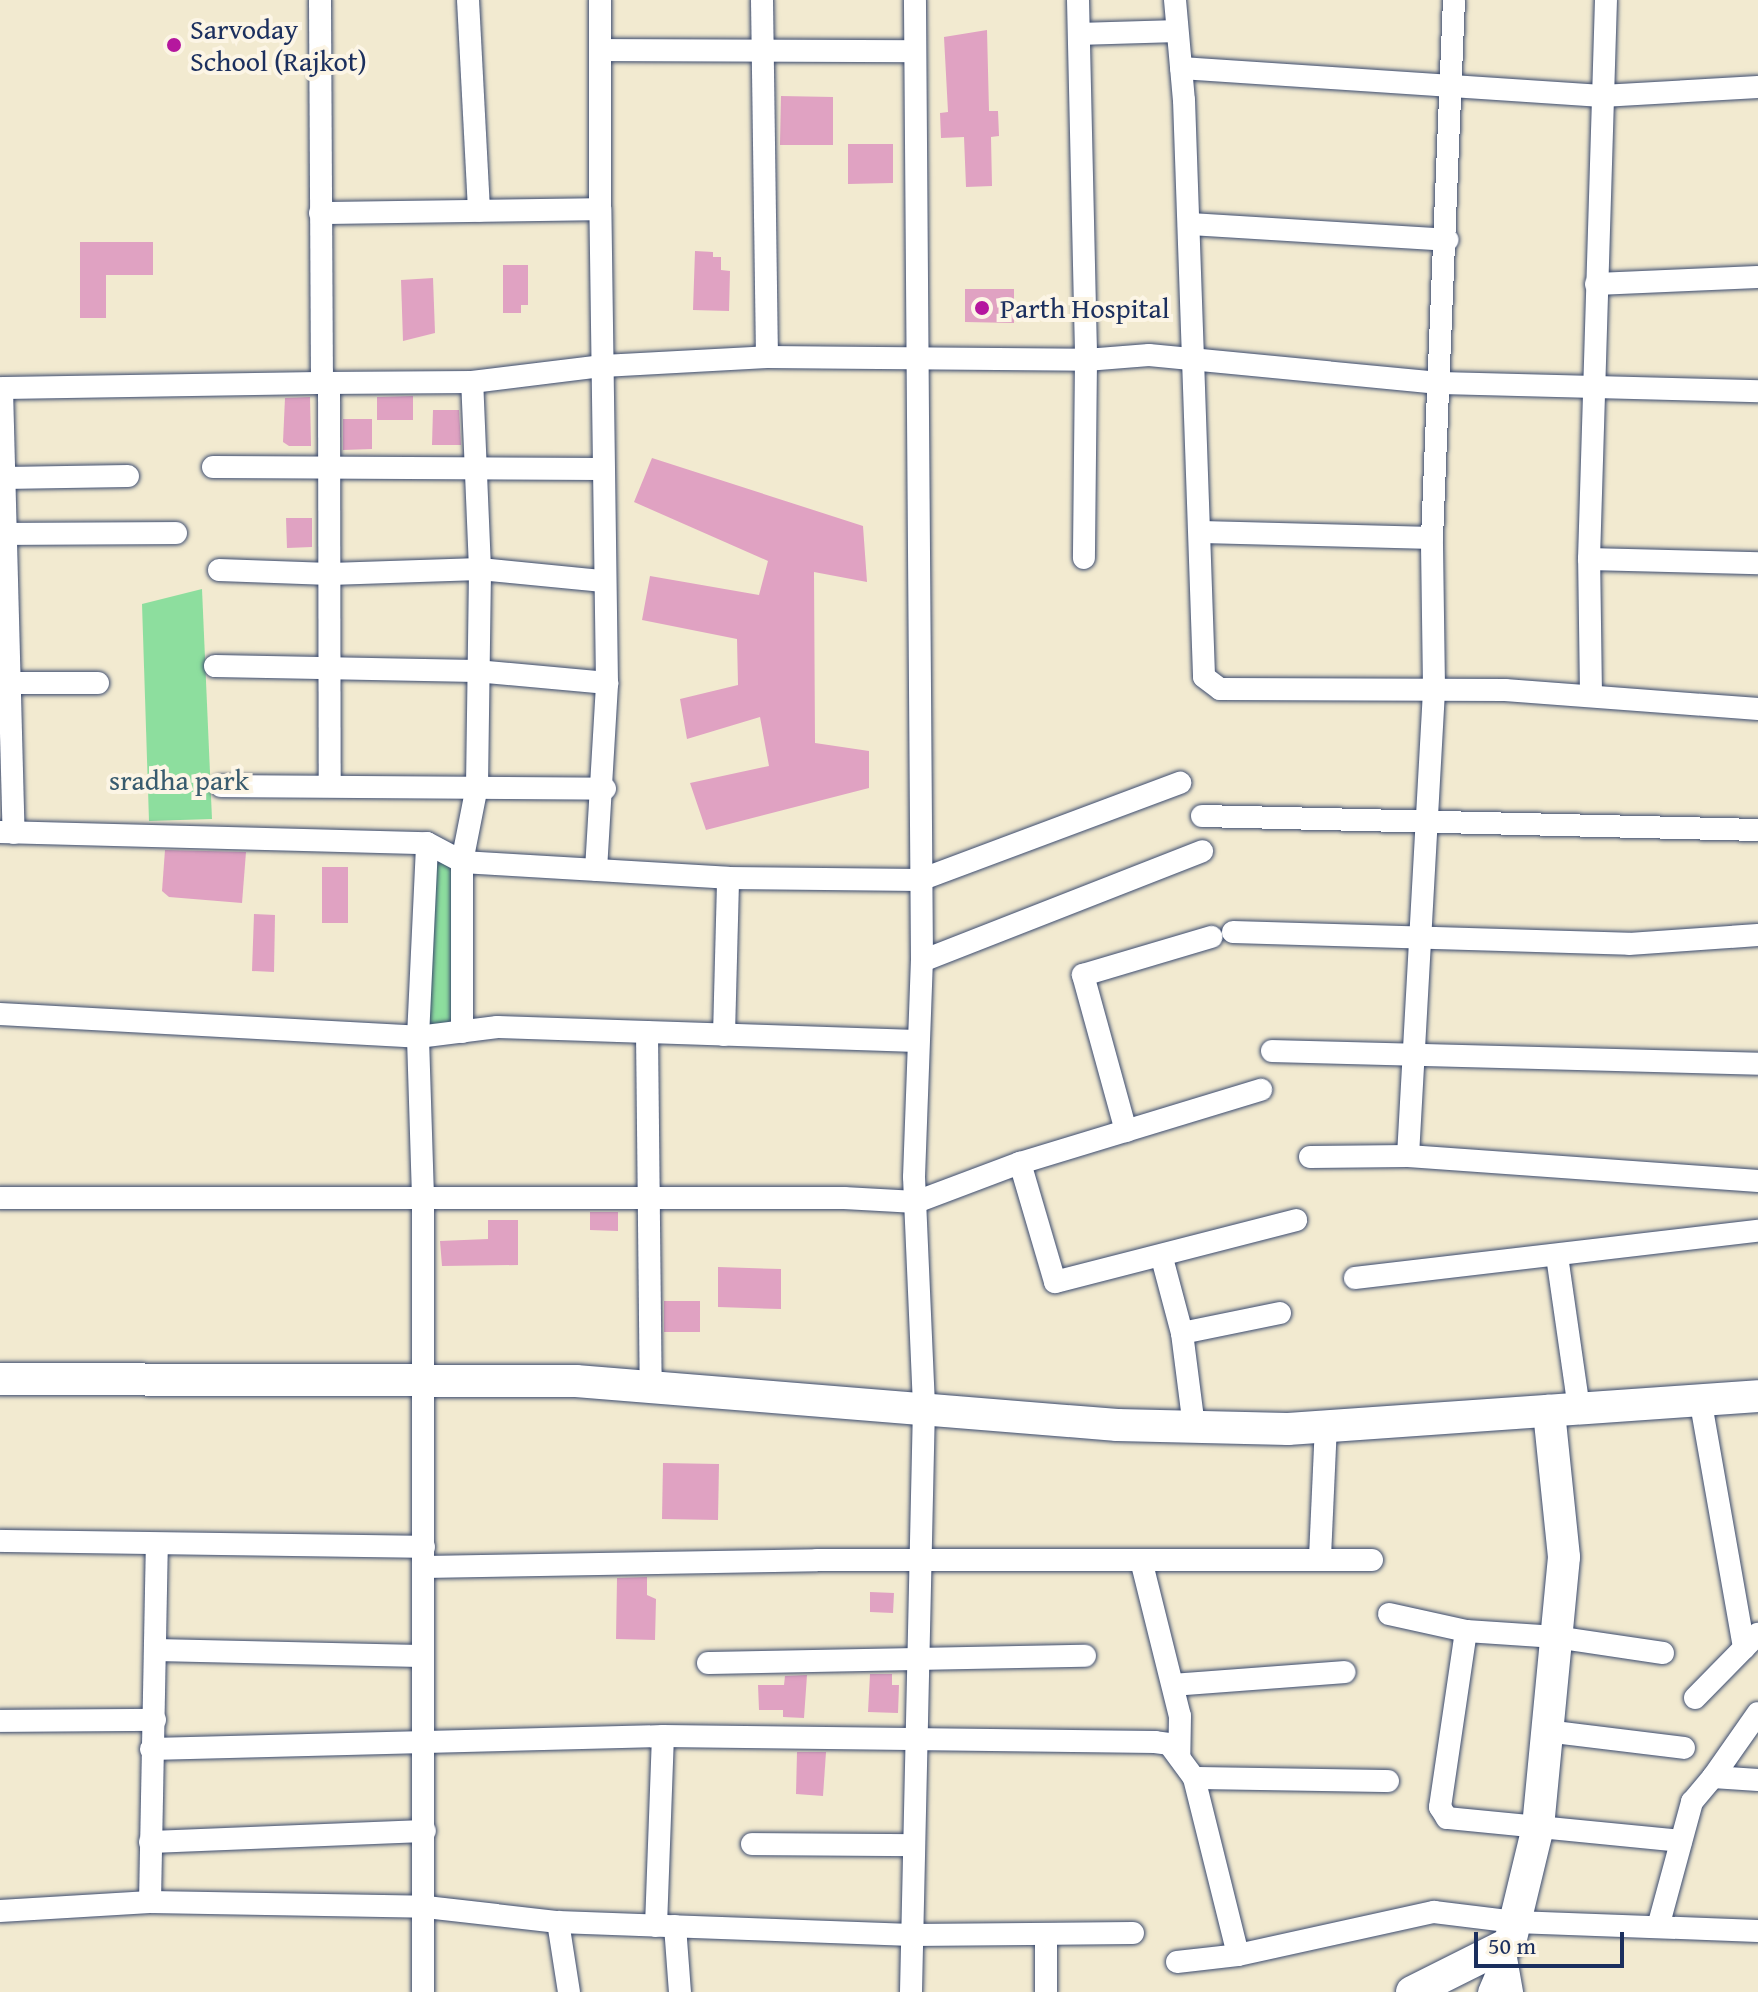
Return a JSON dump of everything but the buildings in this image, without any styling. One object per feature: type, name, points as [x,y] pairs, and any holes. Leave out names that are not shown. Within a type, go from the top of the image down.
[{"type":"street","points":[[320,0],[320,213],[333,671],[330,786]]},
{"type":"street","points":[[468,0],[479,211]]},
{"type":"street","points":[[596,870],[605,789],[607,683],[600,469],[603,366],[600,0]]},
{"type":"street","points":[[762,0],[767,357]]},
{"type":"street","points":[[911,1992],[924,1406],[916,1202],[917,1041],[922,961],[915,0]]},
{"type":"street","points":[[1078,0],[1086,360],[1084,558]]},
{"type":"street","points":[[1175,0],[1181,68],[1203,532],[1201,670],[1214,686],[1434,688],[1591,695],[1758,709]]},
{"type":"street","points":[[1408,1156],[1434,688],[1432,538],[1448,240],[1454,0]]},
{"type":"street","points":[[1591,695],[1589,559],[1606,0]]},
{"type":"street","points":[[1080,34],[1176,31]]},
{"type":"street","points":[[600,50],[914,51]]},
{"type":"street","points":[[1181,68],[1602,96],[1758,87]]},
{"type":"street","points":[[320,213],[600,209]]},
{"type":"street","points":[[1189,224],[1448,240]]},
{"type":"street","points":[[1596,284],[1758,277]]},
{"type":"street","points":[[1180,783],[920,880],[728,878],[462,862],[427,843],[7,833],[1,388],[472,382],[603,366],[767,357],[1086,360],[1149,355],[1442,383],[1758,391]]},
{"type":"street","points":[[462,1032],[462,862],[477,786],[476,671],[480,569],[472,382]]},
{"type":"street","points":[[213,467],[475,471],[600,469]]},
{"type":"street","points":[[2,489],[128,476]]},
{"type":"street","points":[[1203,532],[1432,538]]},
{"type":"street","points":[[5,534],[176,533]]},
{"type":"street","points":[[1589,559],[1758,563]]},
{"type":"street","points":[[219,570],[330,574],[480,569],[603,581]]},
{"type":"street","points":[[215,666],[333,671],[476,671],[607,683]]},
{"type":"street","points":[[6,698],[98,683]]},
{"type":"street","points":[[221,786],[605,789]]},
{"type":"street","points":[[1202,816],[1758,830]]},
{"type":"street","points":[[423,1992],[426,1907],[420,1656],[424,1557],[419,1380],[423,1197],[418,1037],[427,843]]},
{"type":"street","points":[[922,961],[1202,851]]},
{"type":"street","points":[[724,1035],[728,878]]},
{"type":"street","points":[[1126,1131],[1083,975],[1222,935],[1420,936],[1629,944],[1758,935]]},
{"type":"street","points":[[0,1014],[418,1037],[497,1027],[917,1041]]},
{"type":"street","points":[[647,1032],[651,1386]]},
{"type":"street","points":[[1272,1051],[1758,1064]]},
{"type":"street","points":[[0,1198],[649,1197],[916,1202],[1020,1163],[1261,1090]]},
{"type":"street","points":[[1310,1157],[1408,1156],[1758,1181]]},
{"type":"street","points":[[1020,1163],[1055,1282],[1162,1258],[1296,1220]]},
{"type":"street","points":[[1355,1278],[1758,1231]]},
{"type":"street","points":[[1489,1992],[1489,1982],[1510,1941],[1538,1827],[1564,1557],[1564,1410],[1557,1256]]},
{"type":"street","points":[[1162,1258],[1182,1333],[1194,1427]]},
{"type":"street","points":[[1182,1333],[1280,1313]]},
{"type":"street","points":[[0,1379],[419,1380],[651,1386],[1194,1427],[1326,1426],[1758,1396]]},
{"type":"street","points":[[1695,1698],[1751,1641],[1700,1398]]},
{"type":"street","points":[[1320,1557],[1326,1426]]},
{"type":"street","points":[[0,1541],[424,1557],[921,1562],[1320,1557],[1372,1560]]},
{"type":"street","points":[[150,1902],[157,1545]]},
{"type":"street","points":[[1141,1560],[1180,1716],[1179,1755]]},
{"type":"street","points":[[1389,1614],[1466,1631],[1556,1637],[1663,1653]]},
{"type":"street","points":[[1466,1631],[1441,1814],[1681,1841]]},
{"type":"street","points":[[156,1650],[420,1656]]},
{"type":"street","points":[[708,1663],[918,1663],[1085,1656]]},
{"type":"street","points":[[1173,1685],[1345,1672]]},
{"type":"street","points":[[1658,1927],[1692,1802],[1758,1713]]},
{"type":"street","points":[[0,1721],[155,1720]]},
{"type":"street","points":[[1546,1731],[1684,1748]]},
{"type":"street","points":[[151,1749],[224,1751],[424,1741],[663,1736],[1169,1744],[1194,1778],[1238,1955]]},
{"type":"street","points":[[663,1736],[666,1926],[680,1992]]},
{"type":"street","points":[[1713,1777],[1758,1780]]},
{"type":"street","points":[[1194,1778],[1388,1781]]},
{"type":"street","points":[[150,1842],[425,1831]]},
{"type":"street","points":[[752,1844],[913,1845]]},
{"type":"street","points":[[0,1911],[150,1902],[426,1907],[558,1922],[666,1926],[912,1935],[1133,1933]]},
{"type":"street","points":[[1177,1962],[1238,1955],[1434,1912],[1510,1941]]},
{"type":"street","points":[[558,1922],[569,1992]]},
{"type":"street","points":[[1412,1992],[1510,1941],[1658,1927],[1758,1931]]},
{"type":"street","points":[[1046,1934],[1046,1992]]},
{"type":"street","points":[[1510,1941],[1512,1992]]},
{"type":"green space","name":"sradha park","points":[[202,589],[212,819],[149,821],[142,604]]},
{"type":"green space","points":[[427,854],[462,862],[462,1032],[419,1024]]},
{"type":"place","name":"Sarvoday School (Rajkot)","points":[[174,45]]},
{"type":"place","name":"Parth Hospital","points":[[982,308]]}]
